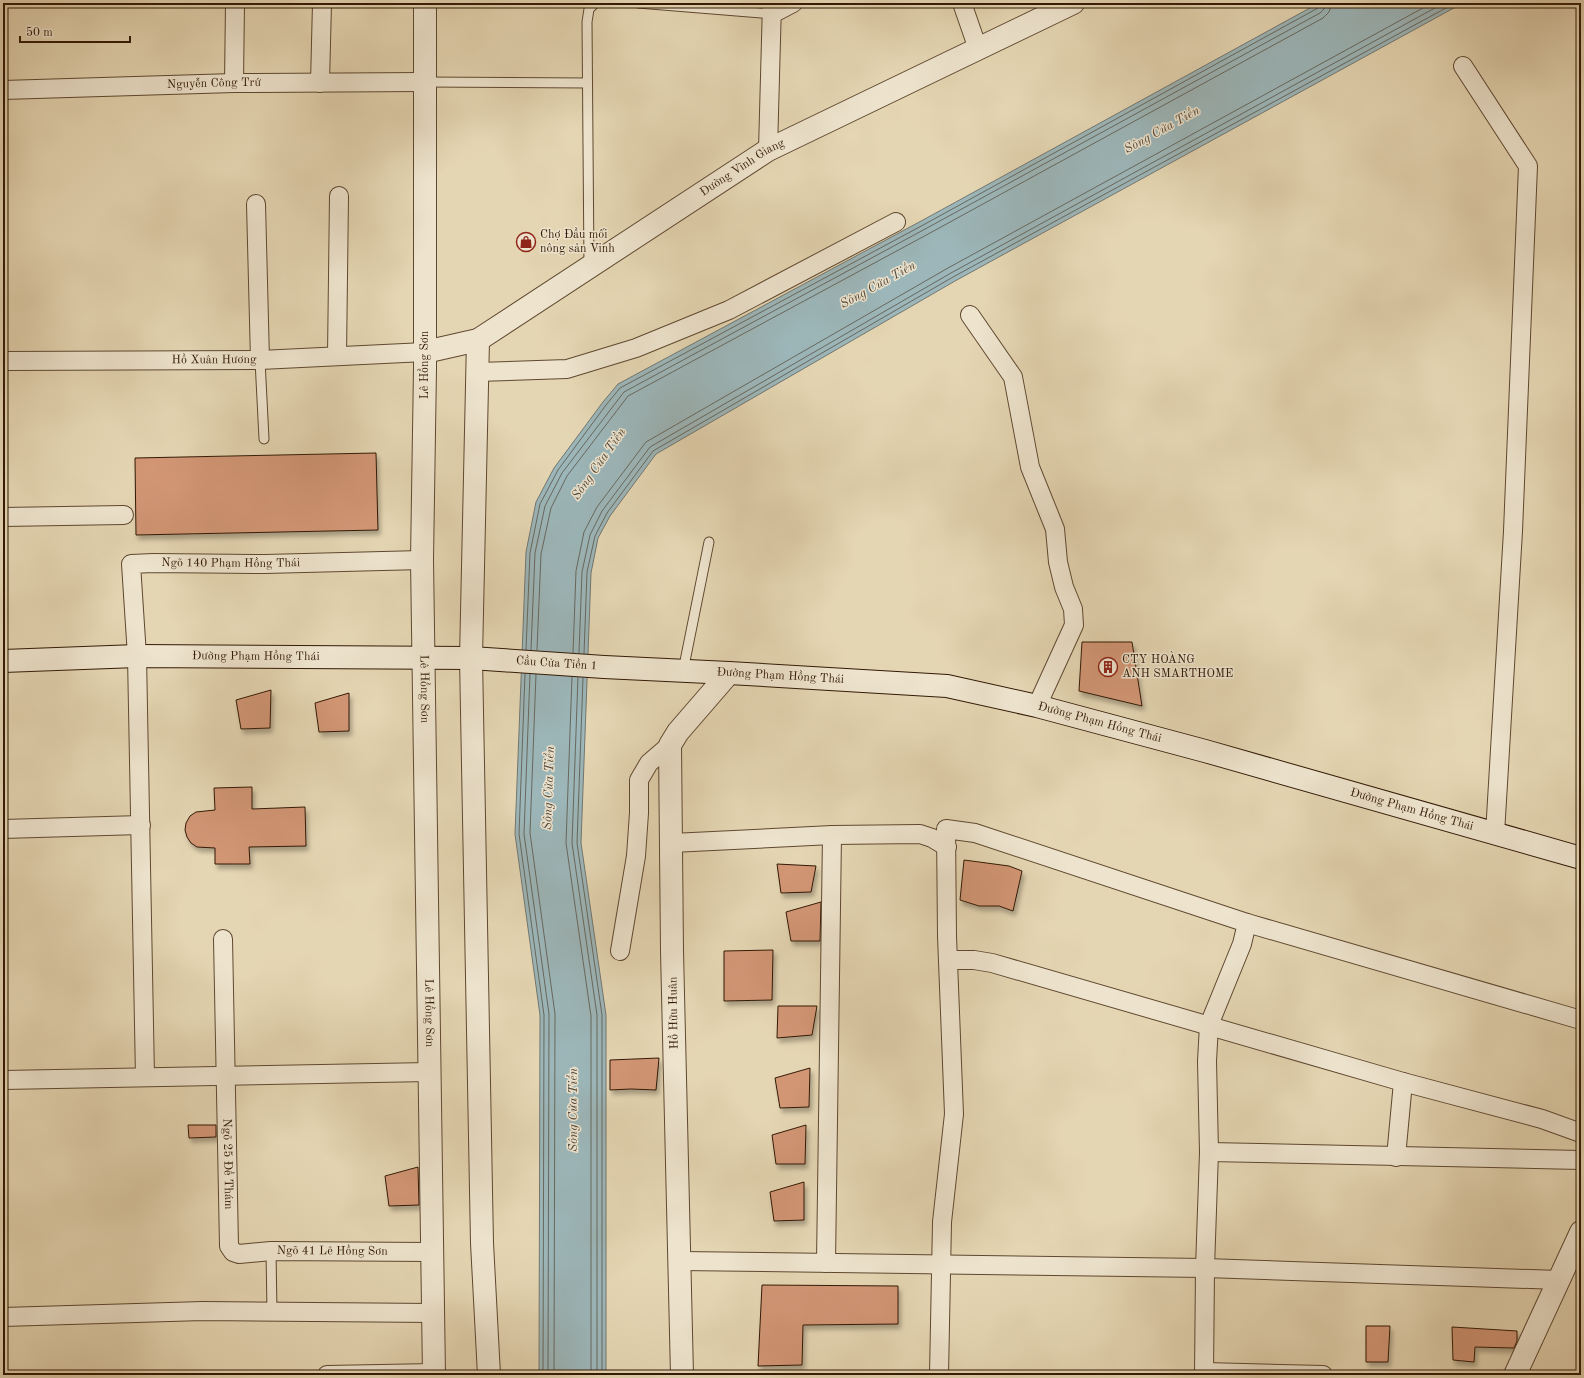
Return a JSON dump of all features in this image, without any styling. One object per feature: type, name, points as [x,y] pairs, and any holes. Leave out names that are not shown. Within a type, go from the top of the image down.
[{"type":"street","points":[[234,83],[235,3]]},
{"type":"street","points":[[320,82],[322,3]]},
{"type":"street","name":"Lê Hồng Sơn","points":[[425,3],[425,352],[422,560],[431,1252],[434,1374]]},
{"type":"street","points":[[768,150],[772,8],[793,3]]},
{"type":"street","points":[[962,3],[978,49]]},
{"type":"street","name":"Đường Vĩnh Giang","points":[[425,352],[478,340],[768,150],[1073,3]]},
{"type":"street","points":[[1463,66],[1528,166],[1513,531],[1495,834]]},
{"type":"street","name":"Nguyễn Công Trứ","points":[[3,90],[234,83],[424,82]]},
{"type":"street","points":[[337,356],[338,196]]},
{"type":"street","points":[[256,204],[260,360]]},
{"type":"street","points":[[477,372],[567,369],[636,348],[729,310],[896,222]]},
{"type":"street","points":[[970,315],[1013,377],[1030,467],[1055,529],[1058,562],[1064,587],[1073,609],[1074,625],[1037,706]]},
{"type":"street","points":[[478,340],[471,658],[482,1243],[489,1375]]},
{"type":"street","name":"Hồ Xuân Hương","points":[[3,361],[260,360],[425,352]]},
{"type":"street","points":[[3,517],[124,515]]},
{"type":"street","name":"Ngõ 140 Phạm Hồng Thái","points":[[137,656],[131,564],[265,564],[422,560]]},
{"type":"street","points":[[137,656],[145,1077]]},
{"type":"street","name":"Đường Phạm Hồng Thái","points":[[3,660],[137,656],[471,658],[510,661]]},
{"type":"street","name":"Cầu Cửa Tiền 1","points":[[510,661],[604,668]]},
{"type":"street","name":"Đường Phạm Hồng Thái","points":[[604,668],[729,673],[947,686],[1037,706],[1205,751],[1581,858]]},
{"type":"street","points":[[620,951],[636,856],[639,814],[639,780],[649,763],[670,746],[678,732],[729,673]]},
{"type":"street","name":"Hồ Hữu Huân","points":[[670,746],[672,959],[682,1375]]},
{"type":"street","points":[[3,830],[141,825]]},
{"type":"street","points":[[939,1375],[942,1222],[954,1114],[948,960],[946,829],[975,833],[1247,924],[1581,1020]]},
{"type":"street","points":[[672,843],[832,835],[920,834],[932,838],[946,847]]},
{"type":"street","points":[[826,1263],[832,835]]},
{"type":"street","points":[[1247,924],[1242,944],[1209,1025],[1207,1061],[1209,1152],[1205,1268],[1204,1374],[1323,1375]]},
{"type":"street","name":"Ngõ 25 Đề Thám","points":[[223,939],[228,1246],[233,1252]]},
{"type":"street","points":[[948,960],[974,960],[992,963],[1404,1082],[1542,1119],[1581,1133]]},
{"type":"street","points":[[3,1080],[429,1072]]},
{"type":"street","points":[[1396,1157],[1404,1082]]},
{"type":"street","points":[[1209,1152],[1581,1160]]},
{"type":"street","points":[[1515,1375],[1581,1232]]},
{"type":"street","name":"Ngõ 41 Lê Hồng Sơn","points":[[233,1252],[239,1254],[272,1251],[431,1252]]},
{"type":"street","points":[[680,1261],[1205,1268],[1560,1280]]},
{"type":"street","points":[[3,1317],[203,1311],[433,1312]]},
{"type":"street","points":[[327,1375],[434,1374]]},
{"type":"lane","points":[[589,266],[587,15],[589,9],[595,3]]},
{"type":"lane","points":[[638,3],[772,8]]},
{"type":"lane","points":[[424,82],[587,83]]},
{"type":"lane","points":[[260,360],[264,439]]},
{"type":"lane","points":[[683,671],[709,542]]},
{"type":"lane","points":[[272,1251],[272,1312]]},
{"type":"water","name":"Sông Cửa Tiền","points":[[1319,3],[1463,3],[955,281],[656,454],[610,516],[598,538],[591,573],[581,843],[606,1015],[606,1375],[539,1375],[540,1015],[515,834],[526,552],[536,502],[554,468],[618,384],[923,220]]},
{"type":"building","points":[[376,453],[378,530],[136,535],[135,458]]},
{"type":"building","name":"CTY HOÀNG ANH SMARTHOME","points":[[1082,642],[1132,642],[1142,706],[1079,691]]},
{"type":"building","points":[[271,690],[270,728],[241,729],[236,700]]},
{"type":"building","points":[[349,693],[349,731],[319,732],[315,703]]},
{"type":"building","points":[[252,787],[252,809],[305,807],[306,846],[249,847],[250,864],[215,864],[215,848],[197,847],[191,843],[185,830],[186,823],[190,816],[196,812],[215,810],[214,788]]},
{"type":"building","points":[[964,860],[1009,866],[1022,871],[1013,911],[999,906],[979,906],[960,900]]},
{"type":"building","points":[[777,864],[816,866],[811,892],[781,893]]},
{"type":"building","points":[[821,902],[820,941],[791,941],[786,912]]},
{"type":"building","points":[[773,950],[772,1000],[724,1001],[724,951]]},
{"type":"building","points":[[778,1006],[817,1006],[812,1035],[777,1038]]},
{"type":"building","points":[[659,1058],[656,1090],[610,1090],[610,1060]]},
{"type":"building","points":[[810,1068],[809,1107],[780,1108],[775,1078]]},
{"type":"building","points":[[188,1125],[216,1125],[216,1137],[189,1138]]},
{"type":"building","points":[[806,1125],[805,1164],[776,1164],[772,1135]]},
{"type":"building","points":[[418,1167],[419,1205],[389,1206],[385,1176]]},
{"type":"building","points":[[804,1182],[804,1220],[774,1221],[770,1192]]},
{"type":"building","points":[[762,1285],[898,1286],[898,1324],[803,1325],[802,1365],[758,1366]]},
{"type":"building","points":[[1366,1326],[1390,1326],[1388,1362],[1366,1362]]},
{"type":"building","points":[[1452,1327],[1517,1331],[1517,1341],[1514,1348],[1475,1347],[1474,1362],[1453,1360]]},
{"type":"place","name":"Chợ Đầu mối nông sản Vinh","points":[[526,242]]},
{"type":"place","name":"CTY HOÀNG ANH SMARTHOME","points":[[1108,667]]}]
